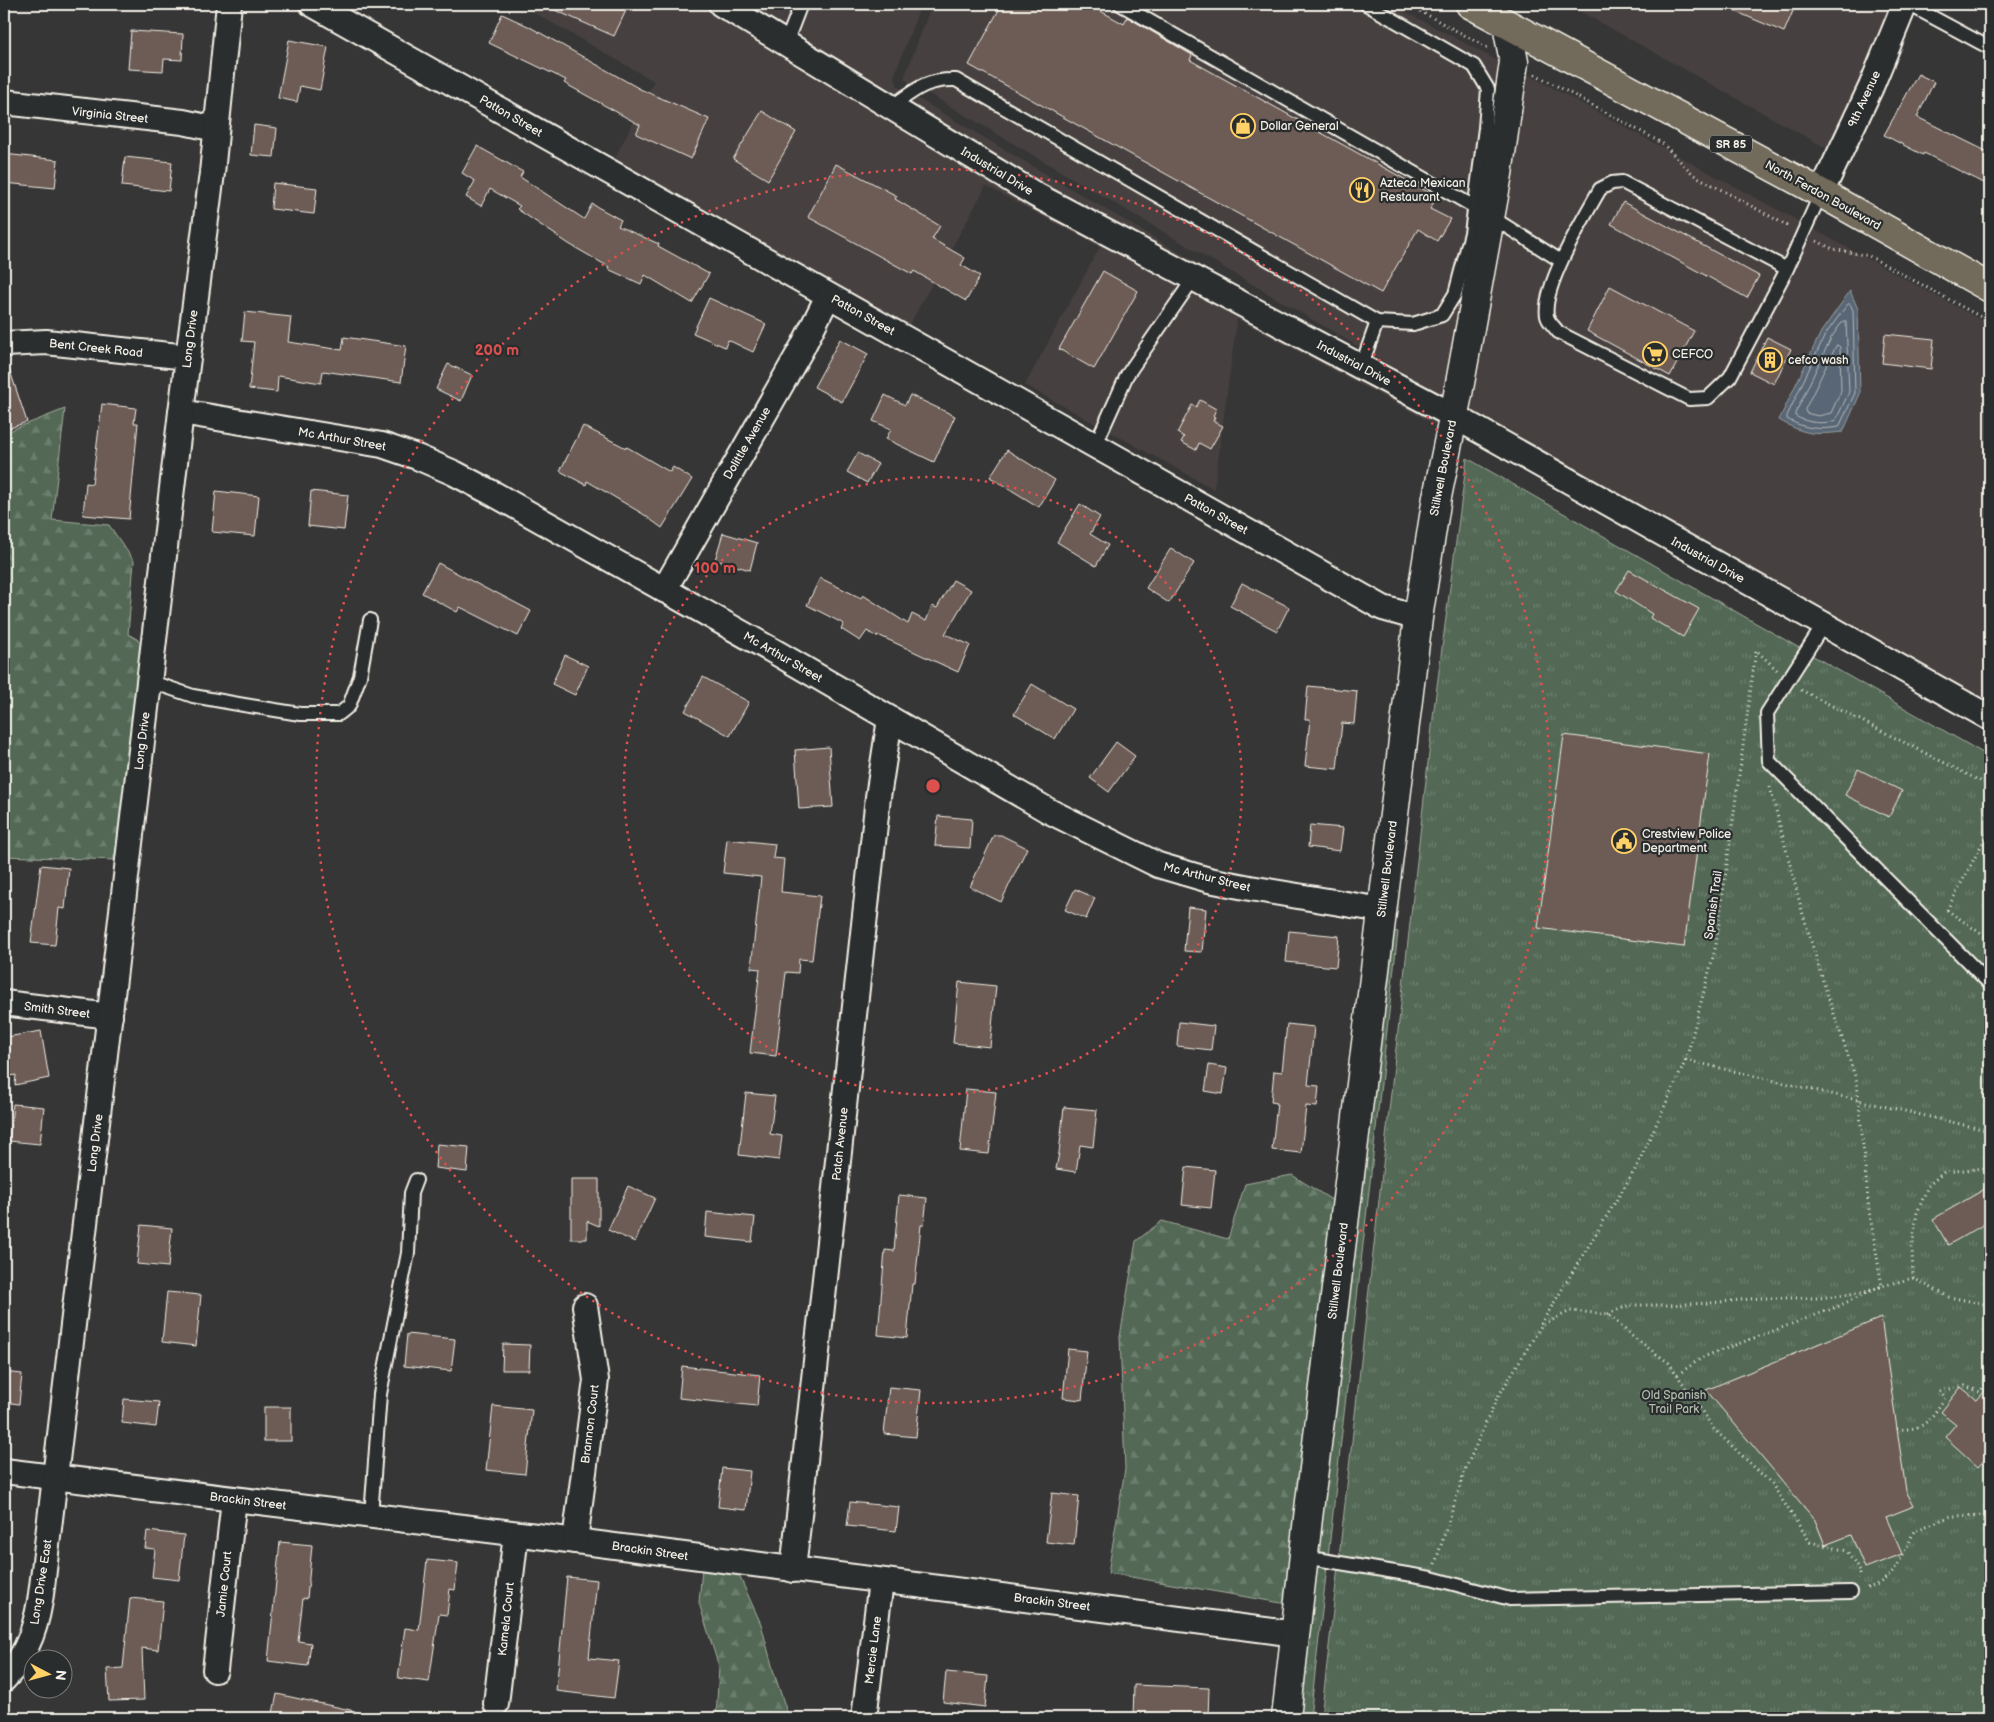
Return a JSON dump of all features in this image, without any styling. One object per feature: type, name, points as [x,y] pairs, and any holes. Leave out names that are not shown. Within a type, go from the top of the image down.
[{"type":"main road","name":"North Ferdon Boulevard","points":[[1470,4],[1503,14],[1990,288]]},
{"type":"street","name":"Long Drive","points":[[54,1477],[216,129],[229,4]]},
{"type":"street","name":"Patton Street","points":[[312,4],[1383,608],[1418,618]]},
{"type":"street","name":"Industrial Drive","points":[[720,4],[1036,195],[1452,415],[1990,718]]},
{"type":"street","name":"9th Avenue","points":[[1820,193],[1871,87],[1907,4]]},
{"type":"street","name":"Stillwell Boulevard","points":[[1286,1718],[1418,618],[1452,415],[1482,212],[1514,62],[1503,14]]},
{"type":"street","name":"Virginia Street","points":[[4,102],[183,122],[216,129]]},
{"type":"street","name":"Dolittle Avenue","points":[[664,590],[802,348],[828,296]]},
{"type":"street","name":"Bent Creek Road","points":[[4,344],[46,342],[188,357]]},
{"type":"street","name":"Mc Arthur Street","points":[[181,412],[360,440],[417,457],[454,473],[494,494],[1048,811],[1158,866],[1225,883],[1382,910]]},
{"type":"street","name":"Patch Avenue","points":[[793,1570],[878,797],[890,719]]},
{"type":"street","name":"Smith Street","points":[[4,1004],[110,1016]]},
{"type":"street","name":"Brannon Court","points":[[575,1541],[596,1380],[585,1306]]},
{"type":"street","name":"Brackin Street","points":[[4,1471],[575,1541],[1296,1634]]},
{"type":"street","name":"Long Drive East","points":[[4,1679],[26,1649],[39,1613],[54,1477]]},
{"type":"street","name":"Jamie Court","points":[[215,1670],[234,1499]]},
{"type":"street","name":"Kamela Court","points":[[496,1704],[516,1534]]},
{"type":"street","name":"Mercie Lane","points":[[864,1718],[881,1581]]},
{"type":"lane","points":[[786,43],[801,4]]},
{"type":"lane","points":[[1120,4],[1213,55],[1561,260]]},
{"type":"lane","points":[[891,107],[922,86],[940,79],[956,80],[1376,322],[1413,324],[1442,315],[1455,294],[1471,234],[1482,212],[1488,88],[1474,66],[1366,4]]},
{"type":"lane","points":[[1907,4],[1990,48]]},
{"type":"lane","points":[[1787,269],[1622,182],[1612,183],[1600,188],[1561,260],[1547,301],[1547,318],[1558,332],[1689,399],[1708,398],[1730,377],[1787,269],[1820,193]]},
{"type":"lane","points":[[1094,446],[1127,375],[1194,278]]},
{"type":"lane","points":[[1360,367],[1376,322]]},
{"type":"lane","points":[[149,681],[193,696],[244,705],[300,714],[339,714],[350,706],[360,676],[370,620]]},
{"type":"lane","points":[[1824,624],[1767,713],[1769,761],[1990,984]]},
{"type":"lane","points":[[371,1516],[380,1394],[408,1252],[411,1193],[416,1180]]},
{"type":"lane","points":[[1304,1557],[1431,1578],[1510,1600],[1851,1592]]},
{"type":"path","points":[[1407,4],[1662,143],[1694,175],[1802,234],[1833,249],[1869,256],[1990,322]]},
{"type":"path","name":"Spanish Trail","points":[[1686,1060],[1716,945],[1756,650],[1795,687],[1990,786]]},
{"type":"path","points":[[1769,784],[1802,911],[1857,1082],[1869,1210],[1882,1286]]},
{"type":"path","points":[[1990,830],[1948,910],[1990,940]]},
{"type":"path","points":[[1431,1578],[1465,1470],[1496,1400],[1636,1168],[1686,1060],[1990,1131]]},
{"type":"path","points":[[1913,1278],[1912,1248],[1917,1213],[1928,1186],[1944,1172],[1985,1168],[1990,1173]]},
{"type":"path","points":[[1540,1326],[1570,1311],[1608,1314],[1630,1305],[1701,1304],[1760,1298],[1819,1298],[1865,1292],[1913,1278],[1949,1297],[1990,1305]]},
{"type":"path","points":[[1677,1375],[1703,1357],[1832,1310],[1882,1286]]},
{"type":"path","points":[[1608,1314],[1632,1336],[1669,1363],[1714,1429],[1771,1483],[1810,1542],[1848,1551],[1861,1572],[1851,1592]]},
{"type":"path","points":[[1897,1429],[1912,1430],[1927,1424],[1945,1398],[1940,1391],[1965,1386],[1980,1392],[1987,1382],[1990,1383]]},
{"type":"path","points":[[1851,1592],[1877,1586],[1898,1565],[1914,1531],[1951,1516],[1990,1515]]},
{"type":"shaded area","points":[[519,4],[699,4],[1440,420],[1438,426],[1237,319],[1214,489],[1025,385],[1100,247],[986,186],[908,327],[613,162],[654,81]]},
{"type":"shaded area","points":[[741,4],[921,4],[894,76],[898,87],[1287,316],[1043,186]]},
{"type":"shaded area","points":[[932,4],[1391,4],[1504,64],[1449,400],[904,79]]},
{"type":"shaded area","points":[[1567,4],[1893,4],[1828,149]]},
{"type":"shaded area","points":[[1525,73],[1990,325],[1990,706],[1466,411]]},
{"type":"green space","points":[[65,409],[52,520],[109,525],[134,561],[128,634],[142,642],[116,860],[4,856],[4,433]]},
{"type":"green space","name":"Old Spanish Trail Park","points":[[1467,458],[1990,757],[1990,1718],[1882,1718],[1814,1710],[1774,1718],[1321,1718],[1434,709]]},
{"type":"green space","points":[[1392,931],[1398,932],[1310,1718],[1298,1718],[1320,1519]]},
{"type":"green space","points":[[1292,1175],[1335,1202],[1287,1604],[1108,1573],[1125,1469],[1120,1337],[1136,1241],[1162,1221],[1228,1239],[1245,1184]]},
{"type":"green space","points":[[702,1568],[738,1573],[761,1624],[774,1673],[789,1718],[716,1718],[719,1667],[699,1603]]},
{"type":"water","points":[[1850,291],[1858,309],[1860,394],[1843,432],[1824,434],[1796,429],[1779,420],[1821,332]]},
{"type":"building","points":[[541,4],[629,4],[614,36]]},
{"type":"building","points":[[1002,4],[1088,4],[1124,24],[1127,17],[1192,55],[1190,60],[1437,197],[1430,209],[1450,219],[1437,241],[1418,229],[1381,293],[969,65]]},
{"type":"building","points":[[1718,4],[1796,4],[1784,32]]},
{"type":"building","points":[[502,14],[528,26],[640,89],[709,119],[691,159],[636,134],[640,125],[564,83],[566,80],[489,43]]},
{"type":"building","points":[[131,31],[183,34],[182,60],[164,59],[163,71],[128,69]]},
{"type":"building","points":[[289,40],[328,47],[320,90],[300,86],[297,102],[278,98]]},
{"type":"building","points":[[1918,74],[1934,82],[1917,117],[1990,153],[1990,186],[1884,135]]},
{"type":"building","points":[[762,111],[796,132],[768,180],[733,159]]},
{"type":"building","points":[[254,125],[277,128],[274,157],[251,155]]},
{"type":"building","points":[[477,146],[523,172],[520,177],[584,219],[592,204],[621,220],[618,226],[659,244],[658,246],[709,274],[692,303],[645,275],[641,284],[608,269],[609,267],[569,244],[517,209],[520,206],[490,189],[481,206],[466,197],[475,181],[462,173]]},
{"type":"building","points":[[4,154],[58,160],[55,188],[4,183]]},
{"type":"building","points":[[125,157],[172,162],[169,191],[122,186]]},
{"type":"building","points":[[836,164],[897,196],[895,199],[940,226],[932,239],[965,258],[961,265],[980,276],[966,301],[914,271],[912,274],[808,217]]},
{"type":"building","points":[[273,183],[317,188],[314,214],[271,209]]},
{"type":"building","points":[[1623,202],[1759,276],[1747,298],[1611,224]]},
{"type":"building","points":[[1103,271],[1138,291],[1094,369],[1059,349]]},
{"type":"building","name":"CEFCO","points":[[1610,286],[1694,331],[1670,376],[1587,331]]},
{"type":"building","points":[[709,298],[766,324],[753,352],[728,340],[725,347],[693,333]]},
{"type":"building","points":[[245,312],[291,317],[288,342],[342,350],[344,337],[406,346],[401,382],[323,371],[321,383],[278,376],[277,392],[249,389],[254,342],[242,341]]},
{"type":"building","points":[[1885,334],[1934,339],[1931,369],[1882,363]]},
{"type":"building","name":"cefco wash","points":[[1767,337],[1791,349],[1774,384],[1750,372]]},
{"type":"building","points":[[840,339],[868,354],[842,402],[814,387]]},
{"type":"building","points":[[7,362],[27,422],[4,430],[4,363]]},
{"type":"building","points":[[448,364],[472,375],[461,401],[436,389]]},
{"type":"building","points":[[885,395],[905,405],[910,395],[955,416],[934,462],[886,439],[891,429],[873,421]]},
{"type":"building","points":[[1200,400],[1216,409],[1213,421],[1223,426],[1210,449],[1199,443],[1196,450],[1181,442],[1184,437],[1177,433],[1192,405],[1196,407]]},
{"type":"building","points":[[102,404],[136,408],[134,423],[138,423],[129,519],[83,515],[86,483],[92,484]]},
{"type":"building","points":[[583,426],[627,447],[670,472],[673,467],[692,479],[662,528],[643,514],[587,481],[586,485],[560,471]]},
{"type":"building","points":[[1007,450],[1055,480],[1039,507],[990,477]]},
{"type":"building","points":[[858,453],[878,464],[867,483],[847,472]]},
{"type":"building","points":[[216,491],[259,496],[255,536],[212,532]]},
{"type":"building","points":[[311,491],[348,495],[344,530],[308,526]]},
{"type":"building","points":[[1080,504],[1100,517],[1090,534],[1108,545],[1096,566],[1057,542]]},
{"type":"building","points":[[723,533],[757,543],[750,570],[715,560]]},
{"type":"building","points":[[1171,548],[1194,563],[1169,603],[1146,588]]},
{"type":"building","points":[[438,563],[531,611],[518,636],[460,607],[457,612],[422,593]]},
{"type":"building","points":[[1629,570],[1699,609],[1683,637],[1650,618],[1652,614],[1616,591]]},
{"type":"building","points":[[820,578],[861,598],[863,595],[908,624],[912,614],[926,621],[932,606],[937,608],[953,580],[971,590],[945,634],[970,645],[958,672],[878,635],[877,637],[867,631],[860,641],[841,629],[844,624],[807,605]]},
{"type":"building","points":[[1242,583],[1289,607],[1277,631],[1230,606]]},
{"type":"building","points":[[565,655],[588,666],[575,695],[552,684]]},
{"type":"building","points":[[703,677],[749,702],[730,736],[685,711]]},
{"type":"building","points":[[1032,684],[1073,709],[1055,739],[1014,714]]},
{"type":"building","points":[[1308,686],[1357,691],[1354,724],[1342,723],[1337,769],[1305,766],[1310,719],[1305,719]]},
{"type":"building","name":"Crestview Police Department","points":[[1564,735],[1710,754],[1684,947],[1538,928]]},
{"type":"building","points":[[1116,742],[1135,756],[1109,792],[1090,778]]},
{"type":"building","points":[[829,747],[833,807],[799,809],[795,750]]},
{"type":"building","points":[[1858,769],[1902,791],[1889,817],[1845,795]]},
{"type":"building","points":[[938,816],[972,819],[970,848],[935,846]]},
{"type":"building","points":[[1310,825],[1343,828],[1340,851],[1308,847]]},
{"type":"building","points":[[994,835],[1001,835],[1027,848],[1001,902],[970,887]]},
{"type":"building","points":[[727,839],[775,844],[773,858],[784,859],[781,892],[820,896],[812,960],[799,959],[798,973],[786,972],[776,1056],[750,1053],[760,969],[751,968],[761,877],[723,873]]},
{"type":"building","points":[[41,865],[69,868],[65,909],[59,908],[55,945],[31,943]]},
{"type":"building","points":[[1075,889],[1095,898],[1086,919],[1065,910]]},
{"type":"building","points":[[1188,907],[1206,909],[1202,952],[1184,951]]},
{"type":"building","points":[[1289,931],[1339,936],[1336,967],[1286,962]]},
{"type":"building","points":[[959,982],[996,986],[990,1047],[953,1043]]},
{"type":"building","points":[[1179,1022],[1214,1026],[1211,1050],[1177,1046]]},
{"type":"building","points":[[1287,1024],[1314,1027],[1308,1085],[1319,1086],[1317,1107],[1306,1106],[1301,1153],[1272,1150],[1277,1103],[1271,1102],[1274,1071],[1282,1072]]},
{"type":"building","points":[[41,1031],[49,1078],[15,1085],[16,1075],[4,1077],[4,1051],[10,1050],[7,1037]]},
{"type":"building","points":[[1209,1065],[1227,1068],[1223,1094],[1205,1091]]},
{"type":"building","points":[[966,1089],[996,1092],[989,1154],[960,1151]]},
{"type":"building","points":[[746,1093],[775,1096],[770,1134],[782,1136],[779,1160],[739,1155]]},
{"type":"building","points":[[13,1104],[44,1107],[40,1144],[9,1141]]},
{"type":"building","points":[[1064,1107],[1097,1110],[1093,1147],[1080,1145],[1076,1172],[1056,1169]]},
{"type":"building","points":[[437,1144],[469,1147],[467,1172],[435,1168]]},
{"type":"building","points":[[1186,1167],[1215,1170],[1211,1208],[1182,1205]]},
{"type":"building","points":[[571,1179],[599,1179],[599,1226],[587,1221],[587,1239],[571,1239]]},
{"type":"building","points":[[628,1186],[655,1198],[635,1242],[608,1230]]},
{"type":"building","points":[[1990,1186],[1990,1221],[1948,1245],[1933,1219]]},
{"type":"building","points":[[899,1195],[927,1198],[924,1225],[921,1225],[915,1284],[912,1284],[907,1338],[878,1335],[885,1250],[894,1251]]},
{"type":"building","points":[[707,1212],[755,1217],[752,1242],[705,1237]]},
{"type":"building","points":[[141,1225],[172,1228],[168,1267],[137,1264]]},
{"type":"building","points":[[167,1292],[201,1295],[196,1346],[162,1342]]},
{"type":"building","points":[[1881,1318],[1906,1491],[1914,1506],[1886,1517],[1902,1554],[1865,1568],[1851,1535],[1825,1545],[1815,1520],[1706,1390]]},
{"type":"building","points":[[407,1334],[455,1339],[451,1371],[404,1366]]},
{"type":"building","points":[[503,1344],[530,1345],[529,1370],[502,1370]]},
{"type":"building","points":[[1068,1349],[1087,1351],[1082,1400],[1063,1398]]},
{"type":"building","points":[[682,1366],[760,1375],[757,1406],[679,1398]]},
{"type":"building","points":[[4,1372],[22,1374],[19,1404],[4,1402]]},
{"type":"building","points":[[1990,1385],[1990,1454],[1978,1467],[1945,1437],[1956,1424],[1941,1412],[1961,1387],[1977,1400]]},
{"type":"building","points":[[889,1387],[921,1390],[916,1437],[884,1434]]},
{"type":"building","points":[[124,1399],[159,1402],[156,1427],[122,1423]]},
{"type":"building","points":[[493,1406],[532,1410],[525,1474],[486,1470]]},
{"type":"building","points":[[264,1407],[291,1407],[291,1441],[264,1441]]},
{"type":"building","points":[[722,1468],[750,1471],[746,1510],[718,1507]]},
{"type":"building","points":[[1052,1493],[1079,1496],[1074,1545],[1046,1542]]},
{"type":"building","points":[[850,1502],[899,1507],[896,1531],[847,1526]]},
{"type":"building","points":[[147,1531],[184,1535],[179,1580],[152,1577],[155,1549],[145,1548]]},
{"type":"building","points":[[280,1542],[312,1545],[307,1599],[303,1598],[298,1641],[311,1643],[308,1666],[268,1661]]},
{"type":"building","points":[[427,1560],[458,1563],[455,1590],[450,1589],[447,1615],[439,1614],[429,1682],[398,1678],[405,1628],[419,1630]]},
{"type":"building","points":[[567,1577],[597,1580],[589,1658],[619,1661],[614,1698],[556,1691]]},
{"type":"building","points":[[130,1598],[163,1601],[158,1650],[142,1648],[144,1700],[109,1701],[107,1669],[123,1668]]},
{"type":"building","points":[[946,1672],[988,1676],[985,1707],[943,1702]]},
{"type":"building","points":[[1134,1685],[1209,1688],[1208,1718],[1133,1717]]},
{"type":"building","points":[[277,1694],[355,1711],[354,1718],[272,1718]]},
{"type":"place","name":"Dollar General","points":[[1243,126]]},
{"type":"place","name":"Azteca Mexican Restaurant","points":[[1362,190]]},
{"type":"place","name":"CEFCO","points":[[1655,354]]},
{"type":"place","name":"cefco wash","points":[[1770,360]]},
{"type":"place","name":"Crestview Police Department","points":[[1624,841]]}]
